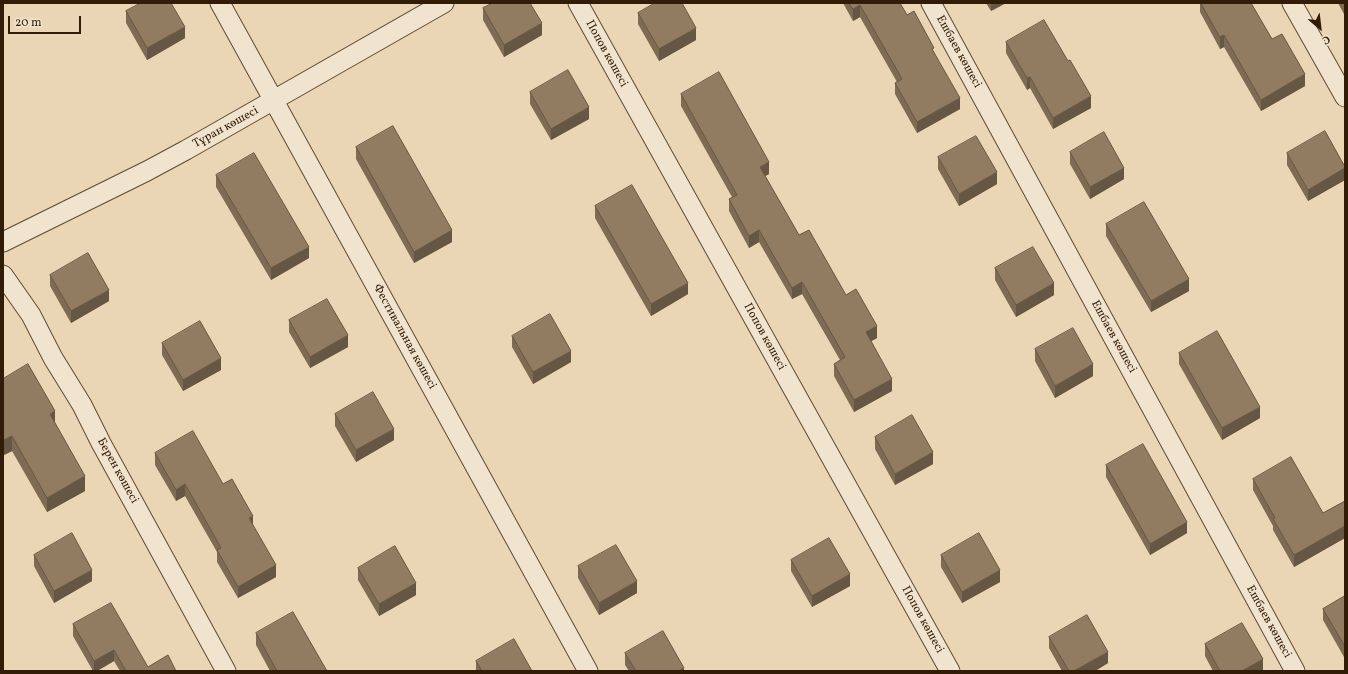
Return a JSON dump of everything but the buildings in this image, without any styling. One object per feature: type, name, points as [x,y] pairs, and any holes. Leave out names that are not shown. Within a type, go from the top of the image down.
[{"type":"street","name":"Фестивальная көшесі","points":[[220,3],[588,671]]},
{"type":"street","name":"Тұран көшесі","points":[[3,242],[147,171],[274,101],[444,3]]},
{"type":"street","name":"Попов көшесі","points":[[578,3],[950,671]]},
{"type":"street","name":"Ешбаев көшесі","points":[[931,3],[1295,671]]},
{"type":"street","points":[[1292,3],[1345,97]]},
{"type":"street","name":"Берен көшесі","points":[[3,275],[31,315],[53,358],[82,405],[101,443],[226,671]]}]
